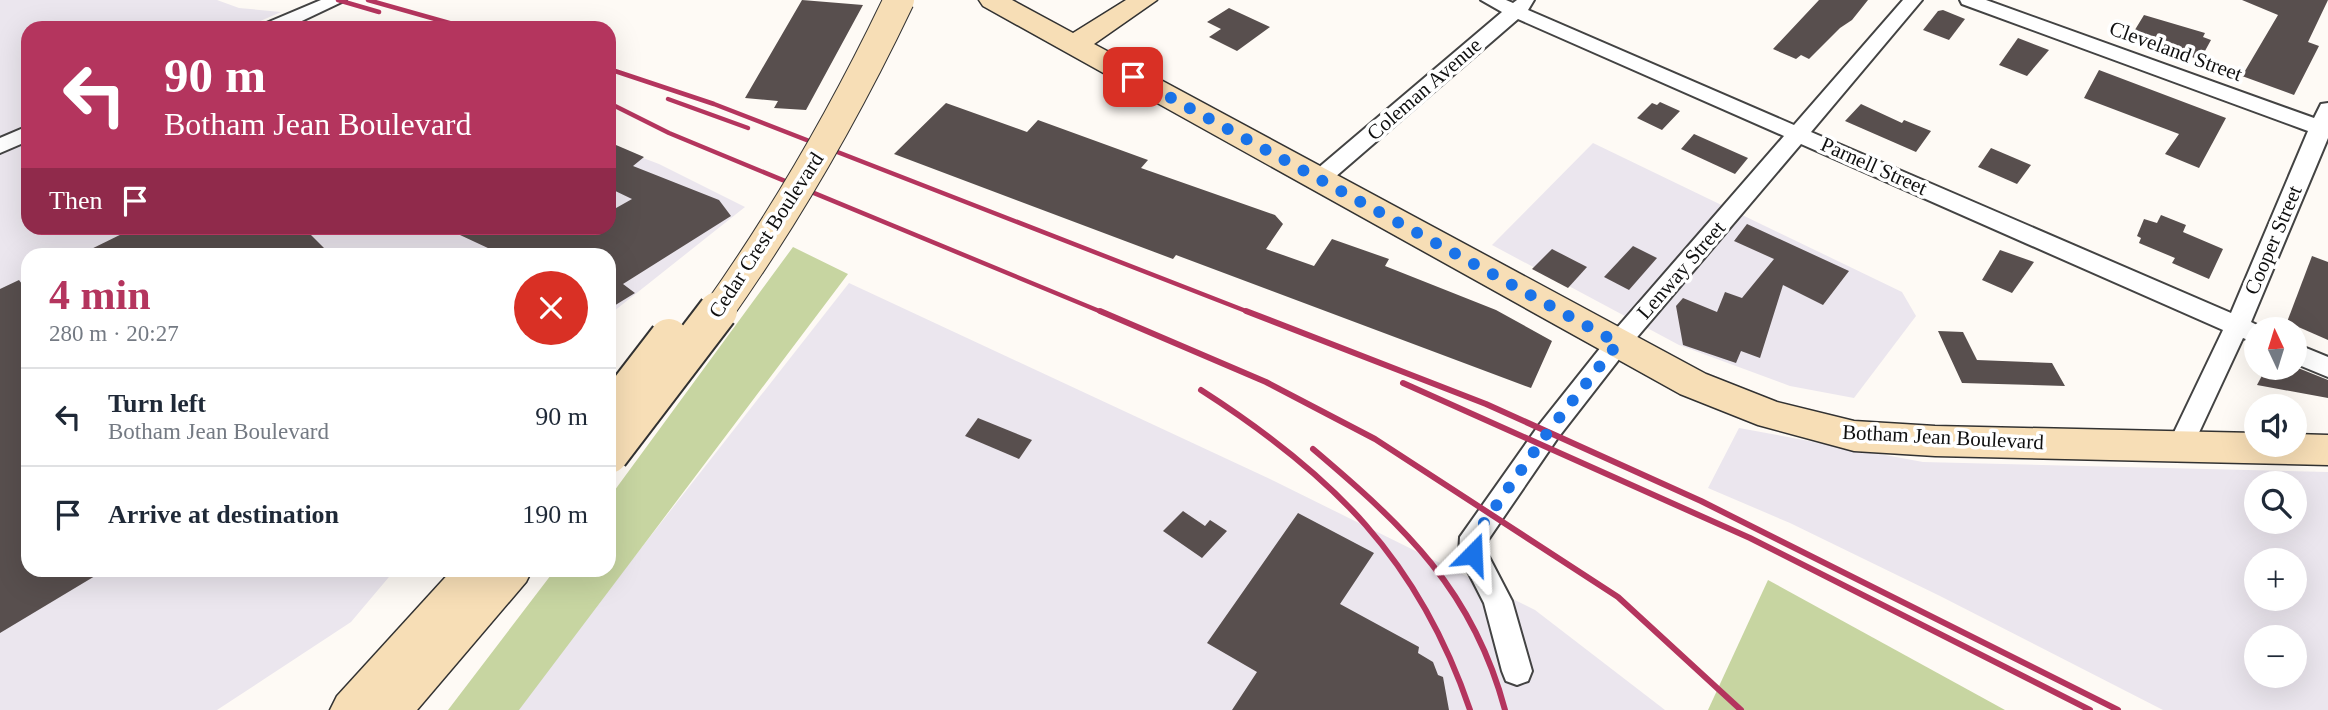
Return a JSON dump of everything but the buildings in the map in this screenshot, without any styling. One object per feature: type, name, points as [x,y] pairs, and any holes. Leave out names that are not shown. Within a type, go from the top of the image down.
[{"type":"main road","name":"Cedar Crest Boulevard","points":[[616,407],[758,216],[826,105],[879,0]]},
{"type":"main road","name":"Cedar Crest Boulevard","points":[[616,445],[654,399],[785,213],[853,95],[898,0]]},
{"type":"main road","name":"Botham Jean Boulevard","points":[[992,0],[1706,390],[1771,415],[1854,436],[2328,450]]},
{"type":"main road","points":[[1074,45],[1144,0]]},
{"type":"main road","points":[[352,710],[472,577]]},
{"type":"main road","points":[[389,710],[506,577]]},
{"type":"street","points":[[288,21],[337,0]]},
{"type":"street","name":"Parnell Street","points":[[1490,0],[1522,6],[1800,133],[2244,329]]},
{"type":"street","name":"Lenway Street","points":[[1517,671],[1498,601],[1473,554],[1474,537],[1548,432],[1618,343],[1913,0]]},
{"type":"street","name":"Cleveland Street","points":[[1969,0],[2326,123]]},
{"type":"street","name":"Coleman Avenue","points":[[1320,179],[1522,6]]},
{"type":"street","name":"Cooper Street","points":[[2251,317],[2326,123]]},
{"type":"street","points":[[0,146],[21,136]]},
{"type":"street","name":"Cooper Street","points":[[2180,447],[2244,334]]},
{"type":"street","points":[[2307,358],[2328,368]]},
{"type":"shaded area","points":[[0,0],[217,0],[239,8],[281,12],[260,21],[21,21],[21,128],[0,137]]},
{"type":"shaded area","points":[[1593,143],[1902,292],[1916,316],[1854,398],[1790,386],[1679,345],[1492,245]]},
{"type":"shaded area","points":[[21,145],[21,235],[616,235],[616,148],[659,164],[745,207],[616,309],[616,248],[21,248],[21,577],[389,577],[351,622],[217,710],[0,710],[0,154]]},
{"type":"shaded area","points":[[849,283],[1270,479],[1535,610],[1665,710],[514,710]]},
{"type":"shaded area","points":[[1739,428],[1923,462],[2288,471],[2244,471],[2244,534],[2307,534],[2307,471],[2328,472],[2328,710],[2163,710],[1790,523],[1708,488]]},
{"type":"green space","points":[[793,247],[848,274],[519,710],[448,710],[549,577],[616,577],[616,488]]},
{"type":"green space","points":[[1768,580],[2005,710],[1708,710]]},
{"type":"railway","points":[[338,0],[379,12]]},
{"type":"railway","points":[[368,0],[442,21]]},
{"type":"railway","points":[[616,71],[714,104],[1251,313]]},
{"type":"railway","points":[[668,99],[748,128]]},
{"type":"railway","points":[[616,106],[669,133],[1104,313]]},
{"type":"railway","points":[[1100,311],[1266,382],[1375,439],[1618,597],[1741,710]]},
{"type":"railway","points":[[1246,311],[1486,404],[1701,501],[2118,710]]},
{"type":"railway","points":[[1403,383],[1750,538],[2090,710]]},
{"type":"railway","points":[[1201,390],[1291,454],[1330,488],[1366,525],[1425,608],[1449,656],[1470,710]]},
{"type":"railway","points":[[1313,449],[1406,534],[1432,564],[1474,630],[1491,668],[1505,710]]},
{"type":"route","points":[[1133,77],[1618,343],[1548,432],[1474,537],[1473,554]]}]
